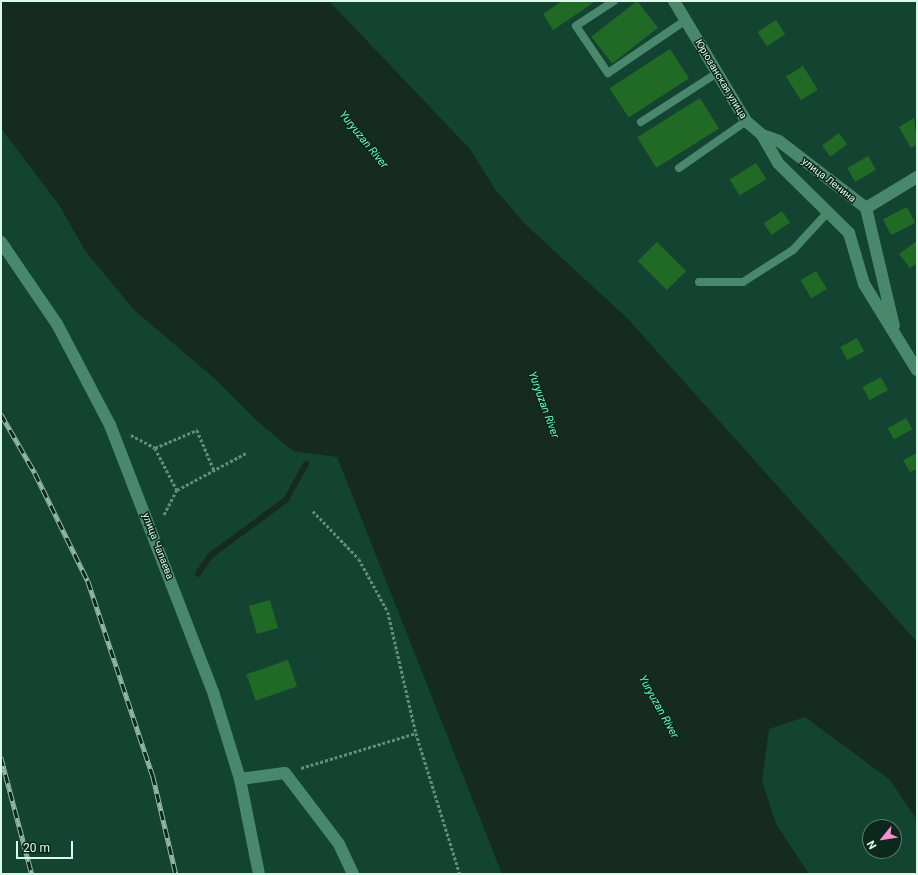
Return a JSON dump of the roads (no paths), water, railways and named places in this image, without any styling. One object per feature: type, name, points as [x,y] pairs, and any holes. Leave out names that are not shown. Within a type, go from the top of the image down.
[{"type":"street","name":"Юрюзанская улица","points":[[674,1],[746,121],[762,135],[778,163],[827,213],[849,233],[864,284],[917,370]]},
{"type":"street","name":"улица Ленина","points":[[762,135],[779,141],[866,208],[917,177]]},
{"type":"street","points":[[866,208],[896,335]]},
{"type":"street","name":"улица Чапаева","points":[[1,242],[57,324],[110,425],[214,695],[240,779],[259,874]]},
{"type":"street","points":[[240,779],[285,773],[339,844],[353,874]]},
{"type":"lane","points":[[614,1],[576,26],[608,74],[686,20]]},
{"type":"lane","points":[[641,122],[717,73]]},
{"type":"lane","points":[[679,168],[746,121]]},
{"type":"lane","points":[[699,282],[743,282],[793,250],[827,213]]},
{"type":"water","name":"Yuryuzan River","points":[[1,1],[329,1],[470,149],[495,189],[524,223],[628,319],[917,642],[917,820],[889,779],[805,717],[769,729],[762,780],[776,824],[809,874],[502,874],[337,457],[293,451],[258,422],[214,378],[135,311],[86,252],[59,205],[1,128]]},
{"type":"waterway","points":[[198,574],[210,556],[286,500],[306,464]]},
{"type":"railway","points":[[1,414],[35,473],[88,581],[153,776],[176,874]]},
{"type":"railway","points":[[1,757],[32,874]]}]
